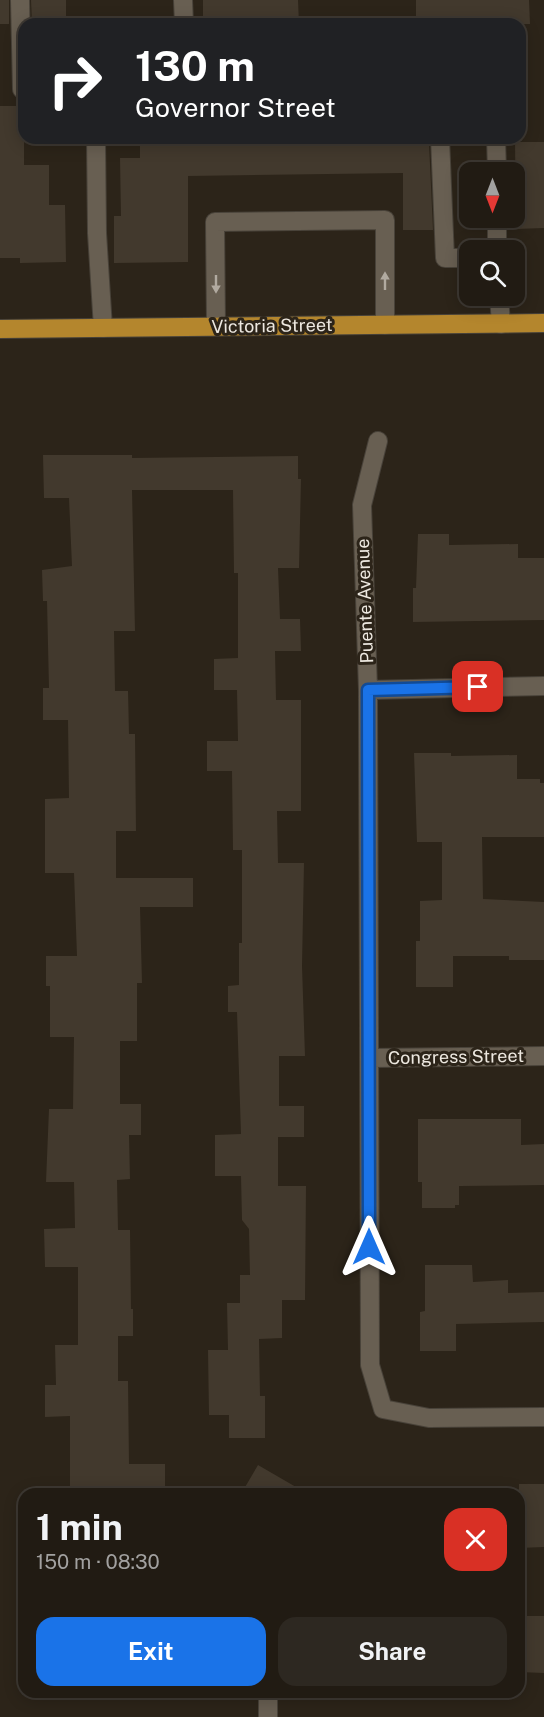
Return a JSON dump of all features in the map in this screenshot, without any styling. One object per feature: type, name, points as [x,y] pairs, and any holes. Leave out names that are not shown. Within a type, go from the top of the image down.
[{"type":"main road","name":"Victoria Street","points":[[0,329],[544,323]]},
{"type":"street","points":[[20,0],[20,18]]},
{"type":"street","points":[[183,0],[184,18]]},
{"type":"street","points":[[96,144],[97,233],[103,328]]},
{"type":"street","points":[[440,144],[445,258],[459,258]]},
{"type":"street","points":[[496,144],[496,162]]},
{"type":"street","points":[[216,326],[215,222],[385,219],[386,325]]},
{"type":"street","points":[[500,306],[501,324]]},
{"type":"street","name":"Puente Avenue","points":[[378,441],[362,505],[368,690],[370,1365],[382,1409],[429,1418],[544,1417]]},
{"type":"street","points":[[368,690],[544,686]]},
{"type":"street","name":"Congress Street","points":[[369,1058],[544,1056]]},
{"type":"street","points":[[268,1698],[268,1717]]},
{"type":"shaded area","points":[[351,16],[392,16],[392,18],[351,18]]},
{"type":"building","points":[[0,0],[9,0],[9,24],[0,24]]},
{"type":"building","points":[[31,0],[66,0],[66,18],[32,18]]},
{"type":"building","points":[[203,0],[298,0],[299,18],[203,18]]},
{"type":"building","points":[[416,0],[529,0],[530,24],[526,24],[526,18],[416,18]]},
{"type":"building","points":[[0,106],[18,106],[18,144],[24,144],[24,165],[49,165],[49,205],[65,205],[66,262],[20,263],[20,258],[0,258]]},
{"type":"building","points":[[544,142],[544,228],[516,229],[525,228],[525,162],[515,162],[515,144]]},
{"type":"building","points":[[140,144],[429,144],[433,230],[403,230],[403,173],[188,176],[188,262],[114,263],[114,216],[121,216],[120,158],[140,158]]},
{"type":"building","points":[[43,455],[132,455],[132,458],[298,456],[298,479],[301,479],[299,568],[278,568],[280,619],[300,619],[301,651],[275,651],[276,700],[301,700],[301,811],[277,811],[278,863],[304,863],[302,966],[305,1056],[279,1056],[279,1106],[304,1106],[304,1137],[278,1137],[278,1186],[306,1186],[305,1300],[282,1300],[282,1338],[259,1339],[260,1396],[265,1396],[265,1438],[229,1438],[229,1415],[209,1415],[208,1350],[228,1350],[227,1303],[240,1303],[240,1275],[250,1275],[249,1229],[242,1220],[241,1176],[215,1176],[215,1135],[241,1134],[237,1012],[228,1012],[228,986],[239,985],[239,943],[242,943],[242,850],[233,850],[232,771],[207,771],[207,741],[238,741],[237,690],[214,690],[214,659],[238,658],[238,573],[234,573],[233,490],[132,490],[135,631],[114,631],[115,691],[128,691],[129,734],[135,734],[136,831],[116,831],[116,878],[193,878],[193,907],[140,907],[142,983],[137,983],[137,1041],[120,1041],[120,1104],[141,1104],[141,1135],[129,1135],[130,1179],[117,1180],[118,1230],[130,1230],[131,1309],[133,1309],[133,1336],[118,1336],[118,1381],[128,1381],[129,1464],[165,1464],[165,1488],[70,1488],[70,1416],[45,1417],[45,1385],[56,1385],[55,1345],[78,1345],[78,1267],[45,1267],[44,1229],[75,1228],[74,1182],[46,1182],[49,1109],[73,1109],[74,1037],[50,1037],[50,986],[46,986],[46,956],[77,956],[74,873],[45,873],[45,799],[69,798],[68,720],[43,720],[43,688],[49,688],[47,601],[43,601],[42,570],[72,566],[69,498],[44,498]]},
{"type":"building","points":[[418,534],[449,534],[449,545],[518,544],[518,558],[544,558],[544,620],[413,622],[413,588],[416,588]]},
{"type":"building","points":[[414,753],[451,753],[451,756],[517,755],[517,779],[540,779],[540,783],[544,783],[544,837],[482,837],[483,899],[544,902],[544,960],[509,960],[509,956],[453,956],[453,987],[416,987],[416,941],[420,941],[420,901],[442,900],[442,842],[417,842]]},
{"type":"building","points":[[418,1119],[521,1119],[521,1145],[544,1144],[544,1185],[459,1186],[459,1205],[455,1205],[455,1208],[422,1208],[422,1182],[418,1182]]},
{"type":"building","points":[[425,1265],[472,1265],[473,1282],[508,1280],[508,1293],[544,1292],[544,1322],[456,1324],[456,1351],[420,1351],[420,1312],[425,1311]]},
{"type":"building","points":[[258,1465],[298,1488],[245,1488]]},
{"type":"building","points":[[519,1484],[544,1484],[544,1547],[525,1548],[525,1488],[519,1488]]},
{"type":"building","points":[[525,1616],[544,1616],[544,1673],[525,1672]]},
{"type":"route","points":[[369,1247],[368,690],[478,687]]}]
